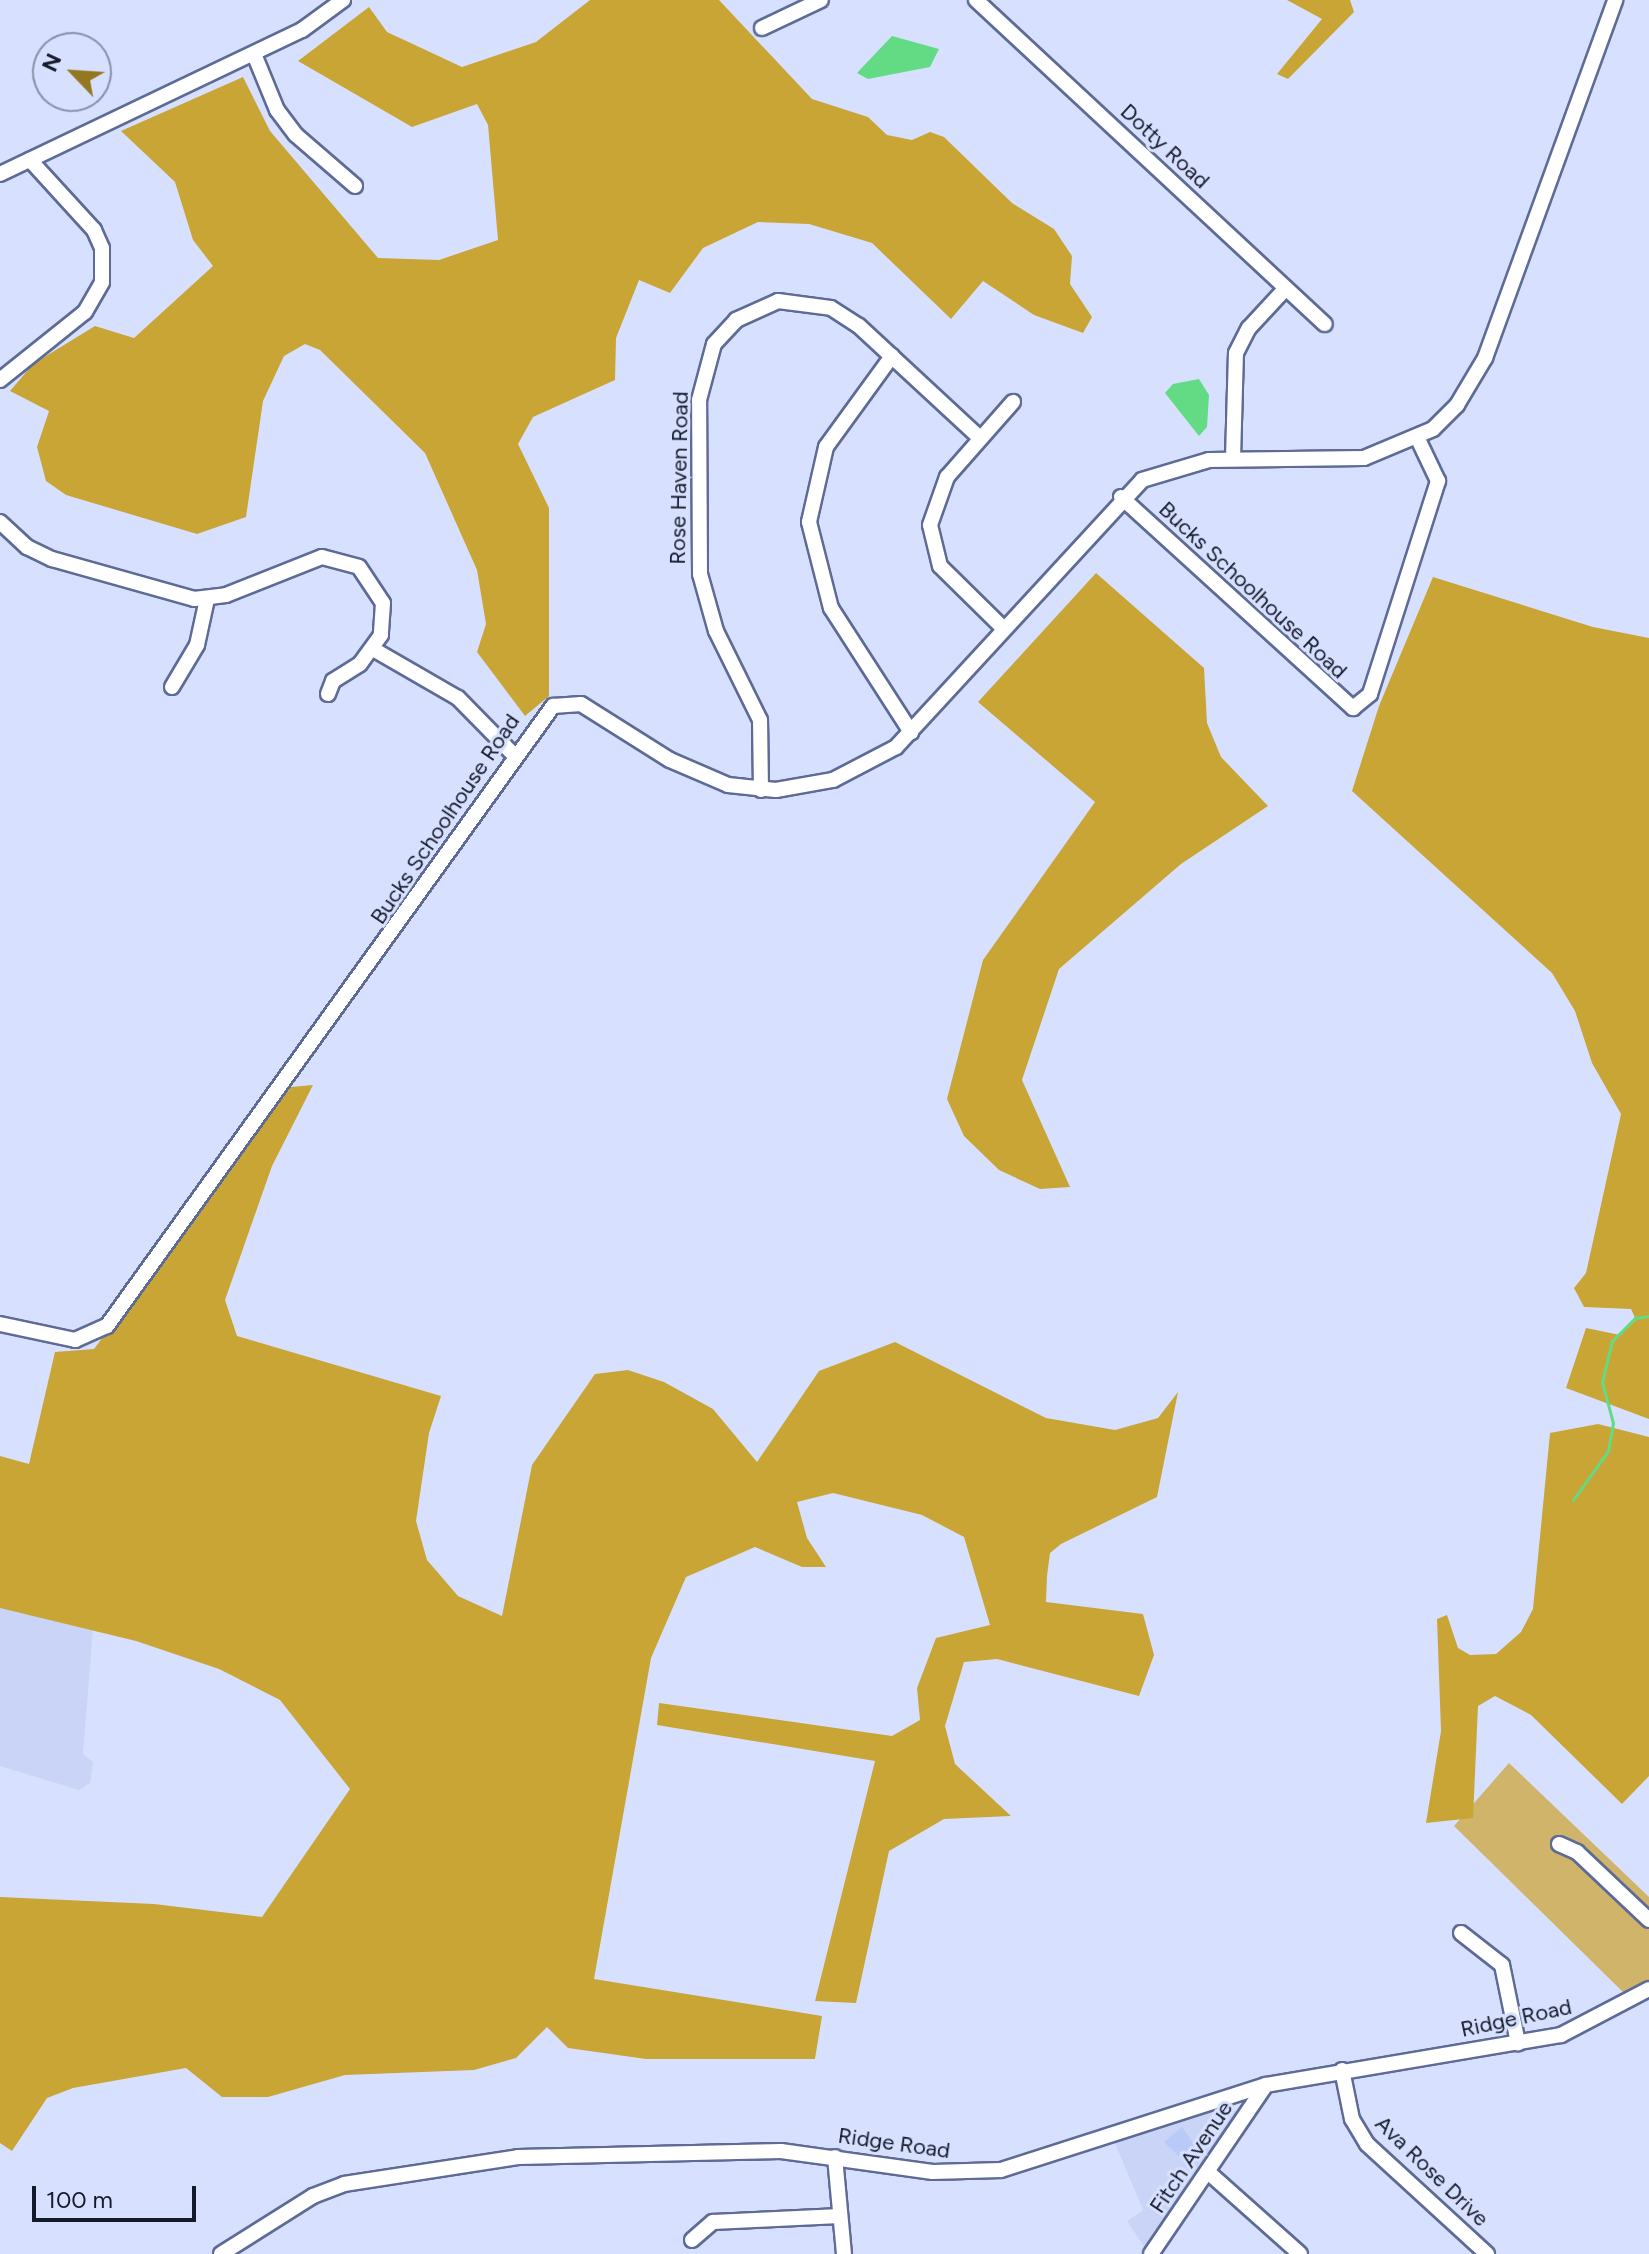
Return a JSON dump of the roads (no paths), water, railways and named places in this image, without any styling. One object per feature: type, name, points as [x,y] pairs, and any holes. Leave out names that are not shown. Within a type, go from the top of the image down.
[{"type":"street","points":[[0,174],[254,54],[343,0]]},
{"type":"street","points":[[762,28],[821,0]]},
{"type":"street","name":"Dotty Road","points":[[976,0],[1325,324]]},
{"type":"street","name":"Bucks Schoolhouse Road","points":[[0,1324],[75,1340],[107,1326],[349,998],[531,731],[558,703],[575,703],[693,772],[761,790],[803,788],[848,775],[883,757],[911,732],[1121,497],[1165,469],[1233,459],[1352,459],[1418,439],[1457,405],[1485,358],[1615,0]]},
{"type":"street","points":[[254,54],[277,110],[296,135],[355,186]]},
{"type":"street","points":[[0,380],[85,312],[102,282],[102,248],[94,230],[30,160]]},
{"type":"street","points":[[1233,459],[1236,353],[1249,328],[1286,288]]},
{"type":"street","name":"Rose Haven Road","points":[[761,790],[760,720],[716,631],[700,574],[699,400],[708,358],[736,320],[765,305],[796,300],[844,315],[980,438]]},
{"type":"street","points":[[892,356],[826,447],[809,522],[831,608],[911,732]]},
{"type":"street","points":[[1003,628],[948,577],[931,541],[940,488],[1013,402]]},
{"type":"street","name":"Bucks Schoolhouse Road","points":[[1121,497],[1353,708],[1370,694],[1438,481],[1418,439]]},
{"type":"street","points":[[0,522],[27,547],[52,559],[175,596],[207,599],[306,561],[343,560],[373,579],[383,603],[373,649],[333,681],[328,694]]},
{"type":"street","points":[[172,687],[197,645],[207,599]]},
{"type":"street","points":[[373,649],[458,698],[514,755]]},
{"type":"street","points":[[1559,1844],[1577,1852],[1649,1920]]},
{"type":"street","points":[[1461,1933],[1502,1965],[1518,2043]]},
{"type":"street","name":"Ridge Road","points":[[221,2254],[313,2196],[394,2174],[558,2154],[781,2151],[942,2173],[1001,2170],[1266,2085],[1518,2043],[1585,2026],[1649,1989]]},
{"type":"street","name":"Ava Rose Drive","points":[[1342,2070],[1352,2119],[1367,2144],[1487,2254]]},
{"type":"street","name":"Fitch Avenue","points":[[1151,2254],[1266,2085]]},
{"type":"street","points":[[835,2157],[844,2254]]},
{"type":"street","points":[[1208,2172],[1300,2254]]},
{"type":"street","points":[[692,2240],[713,2222],[840,2216]]},
{"type":"waterway","points":[[1573,1500],[1608,1451],[1613,1423],[1602,1382],[1612,1341],[1635,1318],[1649,1316]]}]
